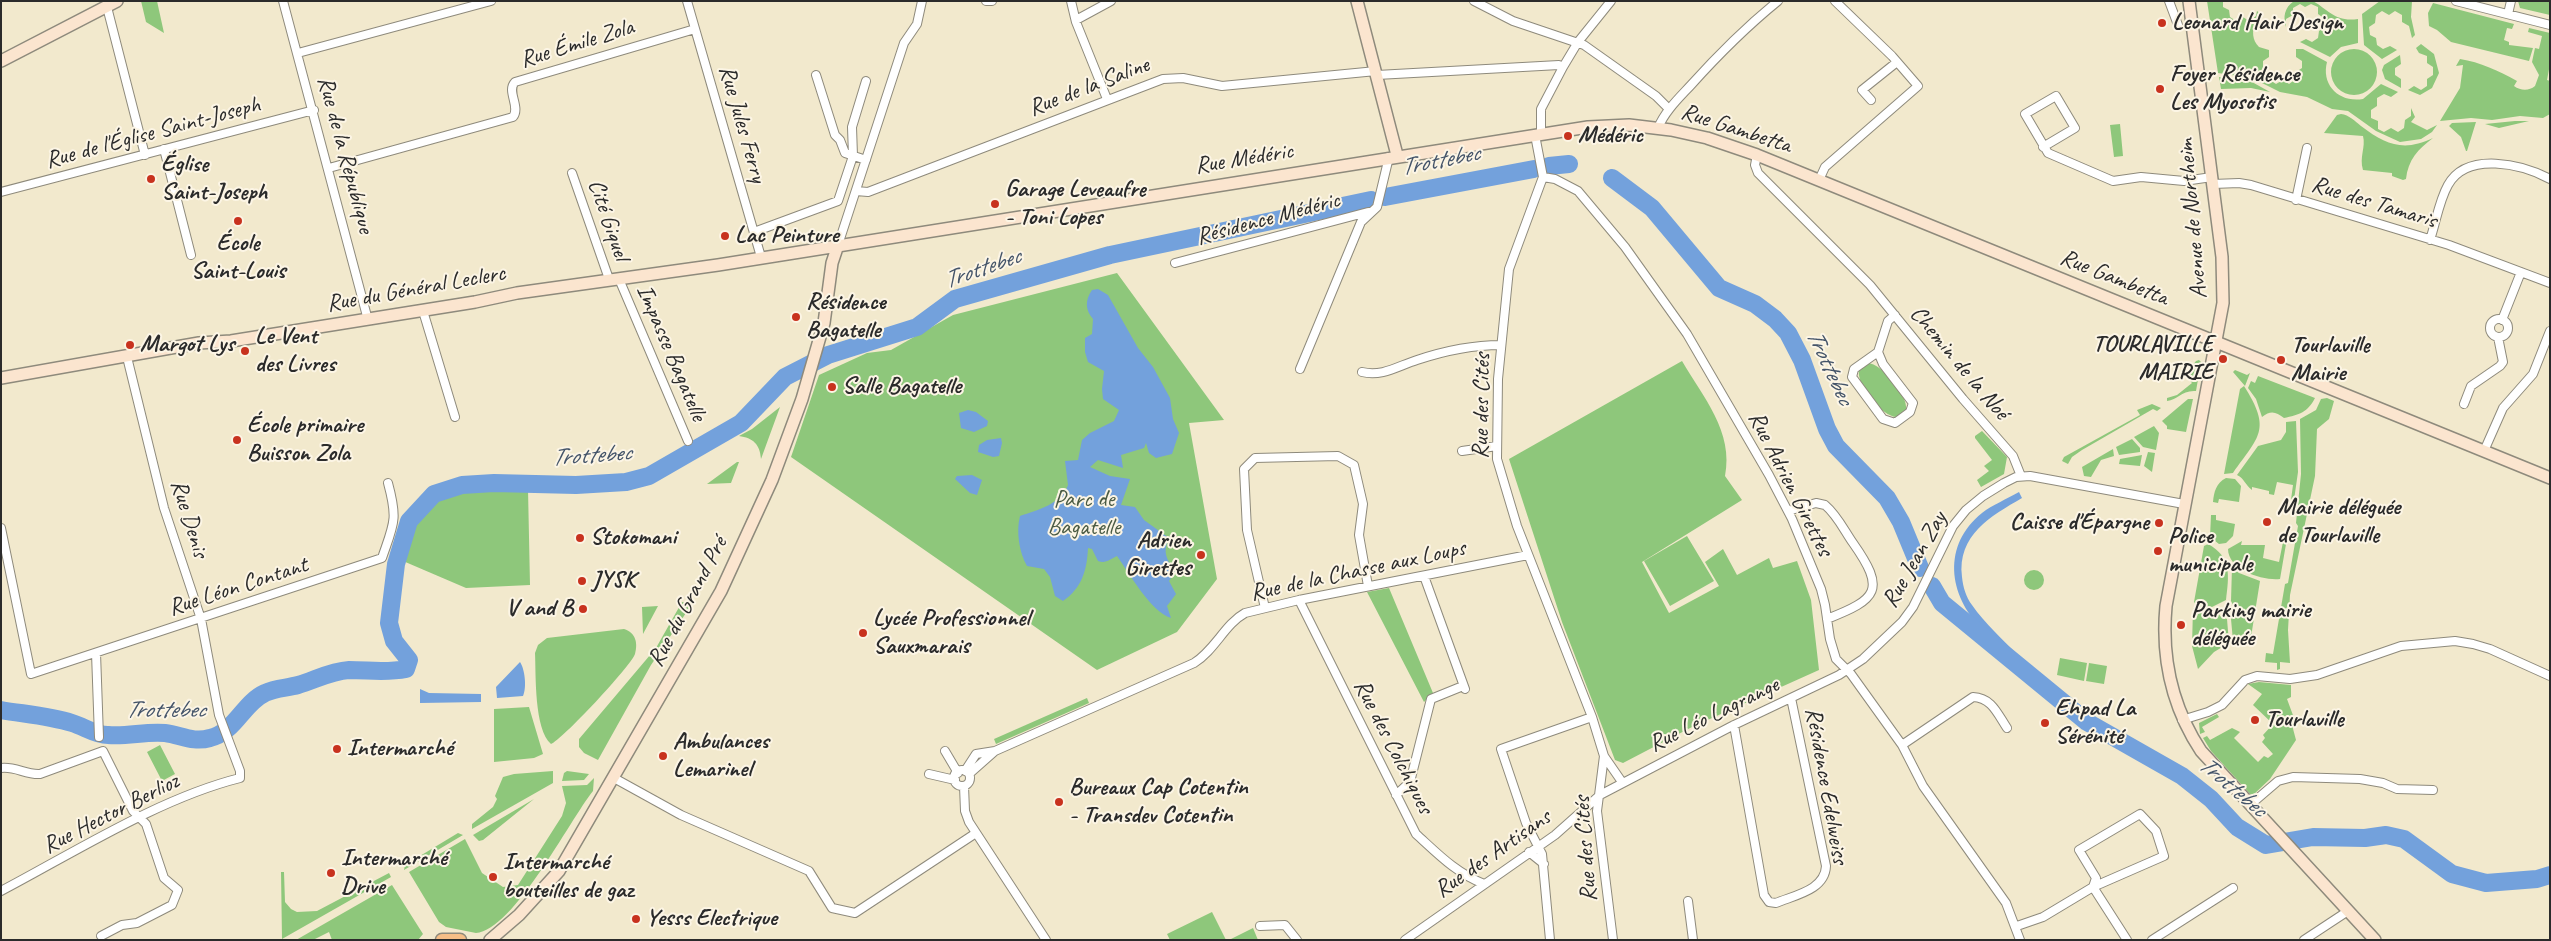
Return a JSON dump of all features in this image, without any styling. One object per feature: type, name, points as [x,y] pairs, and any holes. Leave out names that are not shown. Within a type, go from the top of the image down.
[{"type":"main road","points":[[1357,1],[1376,73],[1393,156]]},
{"type":"main road","name":"Avenue de Northeim","points":[[2189,1],[2224,280],[2221,319],[2215,342],[2166,606],[2164,641],[2168,670],[2182,720],[2215,768],[2375,940]]},
{"type":"main road","points":[[1,61],[112,4]]},
{"type":"main road","name":"Rue Médéric","points":[[838,245],[1538,134],[1603,125],[1658,128]]},
{"type":"main road","name":"Rue Gambetta","points":[[1658,128],[1706,138],[1757,155],[2550,478]]},
{"type":"main road","name":"Rue du Général Leclerc","points":[[1,378],[198,343],[232,341],[424,311],[516,293],[761,258],[838,245]]},
{"type":"main road","name":"Rue du Grand Pré","points":[[489,939],[519,915],[559,870],[721,591],[772,480],[802,399],[828,302],[832,263],[838,245]]},
{"type":"main road","points":[[442,940],[460,940]]},
{"type":"street","name":"Rue de la République","points":[[283,1],[314,110],[368,320]]},
{"type":"street","points":[[298,53],[491,1]]},
{"type":"street","name":"Rue Jules Ferry","points":[[687,1],[761,258]]},
{"type":"street","points":[[838,245],[904,42],[917,24],[922,1]]},
{"type":"street","points":[[986,1],[992,1]]},
{"type":"street","points":[[1071,1],[1076,20],[1107,99]]},
{"type":"street","points":[[1076,20],[1111,1]]},
{"type":"street","points":[[1474,1],[1513,21],[1578,42],[1656,96],[1669,109]]},
{"type":"street","points":[[1543,177],[1538,134],[1541,109],[1562,67],[1578,42],[1611,1]]},
{"type":"street","points":[[1658,128],[1669,109],[1733,40],[1778,1]]},
{"type":"street","points":[[1819,180],[1824,168],[1918,86],[1897,62],[1835,1]]},
{"type":"street","points":[[2169,1],[2178,24]]},
{"type":"street","points":[[2456,1],[2550,25]]},
{"type":"street","points":[[2508,14],[2511,1]]},
{"type":"street","points":[[112,4],[145,154]]},
{"type":"street","name":"Rue Émile Zola","points":[[329,168],[513,117],[515,112],[512,88],[515,82],[695,29]]},
{"type":"street","points":[[1871,100],[1862,90],[1897,62]]},
{"type":"street","name":"Rue de la Saline","points":[[856,191],[868,192],[1150,82],[1173,77],[1222,86],[1376,73],[1559,65],[1562,67]]},
{"type":"street","points":[[816,75],[835,135],[840,140],[846,153],[866,160]]},
{"type":"street","points":[[754,232],[838,201],[853,156],[852,127],[866,81]]},
{"type":"street","points":[[2056,96],[2075,128],[2043,147],[2025,114],[2056,96]]},
{"type":"street","name":"Rue de l'Église Saint-Joseph","points":[[1,192],[314,110]]},
{"type":"street","name":"Rue des Tamaris","points":[[2043,147],[2056,158],[2113,181],[2141,177],[2174,181],[2212,180],[2239,183],[2430,240],[2550,283]]},
{"type":"street","points":[[2296,200],[2307,148]]},
{"type":"street","points":[[164,149],[191,256]]},
{"type":"street","name":"Chemin de la Noé","points":[[1757,155],[1755,165],[1758,172],[1870,285],[1963,400],[2013,456],[2021,476]]},
{"type":"street","name":"Résidence Médéric","points":[[1300,369],[1361,222],[1377,207],[1393,156]]},
{"type":"street","points":[[2430,240],[2447,185],[2463,170],[2484,164],[2503,164],[2520,167],[2550,179]]},
{"type":"street","name":"Cité Giquel","points":[[572,173],[614,279]]},
{"type":"street","name":"Rue des Cités","points":[[1543,177],[1509,269],[1501,345],[1497,446],[1499,468],[1528,555],[1592,717],[1604,756],[1622,782]]},
{"type":"street","name":"Rue Adrien Girettes","points":[[1543,177],[1555,179],[1578,191],[1625,247],[1700,355],[1788,511],[1820,589],[1836,659],[1851,674],[1902,745],[1923,786],[1957,838],[2006,903],[2017,926],[2020,940]]},
{"type":"street","name":"Résidence Médéric","points":[[1175,263],[1370,212]]},
{"type":"street","points":[[2502,320],[2521,272]]},
{"type":"street","name":"Impasse Bagatelle","points":[[614,279],[688,441]]},
{"type":"street","points":[[424,311],[455,417]]},
{"type":"street","points":[[1878,352],[1883,364],[1913,403],[1910,412],[1895,423],[1883,419],[1852,376],[1854,369],[1878,352],[1890,318],[1894,315]]},
{"type":"street","points":[[2494,320],[2502,320],[2506,324],[2507,330],[2504,335],[2498,337],[2492,334],[2490,327],[2494,320]]},
{"type":"street","points":[[2484,451],[2503,408],[2533,374],[2550,331]]},
{"type":"street","points":[[2464,404],[2471,386],[2503,362],[2498,337]]},
{"type":"street","points":[[1362,372],[1376,375],[1417,360],[1457,349],[1501,345]]},
{"type":"street","name":"Rue Denis","points":[[127,357],[164,508],[201,619],[222,724],[240,771],[240,778]]},
{"type":"street","points":[[1462,451],[1497,446]]},
{"type":"street","points":[[1265,608],[1247,530],[1244,469],[1255,458],[1338,456],[1354,466],[1363,504],[1359,535],[1368,586]]},
{"type":"street","points":[[2021,476],[2184,504]]},
{"type":"street","name":"Rue Jean Zay","points":[[1845,670],[1879,645],[1902,622],[1913,606],[1948,535],[1966,510],[1983,496],[2021,476]]},
{"type":"street","name":"Rue Léon Contant","points":[[1,528],[31,674],[382,558],[395,521],[395,510],[388,483]]},
{"type":"street","points":[[1788,511],[1816,503],[1825,505],[1870,567],[1873,585],[1862,605],[1826,619]]},
{"type":"street","name":"Rue de la Chasse aux Loups","points":[[1046,940],[976,833],[965,811],[964,786],[970,781],[961,774],[976,754],[995,751],[1194,663],[1214,648],[1239,616],[1299,600],[1528,555]]},
{"type":"street","points":[[1396,795],[1410,782],[1431,699],[1464,688],[1424,576]]},
{"type":"street","name":"Rue des Colchiques","points":[[1299,600],[1416,834],[1443,861],[1468,878],[1484,884]]},
{"type":"street","points":[[2182,720],[2208,712],[2222,705],[2245,680],[2257,676],[2290,679],[2317,675],[2400,646],[2455,641],[2473,644],[2490,649],[2550,676]]},
{"type":"street","points":[[96,653],[99,734]]},
{"type":"street","name":"Rue Léo Lagrange","points":[[1600,795],[1622,782],[1845,670]]},
{"type":"street","points":[[1902,745],[1973,697],[1983,698],[1990,702],[2006,728]]},
{"type":"street","name":"Résidence Edelweiss","points":[[1734,725],[1764,895],[1769,902],[1776,904],[1820,884],[1825,876],[1826,866],[1790,698]]},
{"type":"street","points":[[1550,940],[1542,854],[1526,823],[1501,749],[1592,717]]},
{"type":"street","points":[[945,750],[961,774]]},
{"type":"street","points":[[1,768],[13,768],[33,774],[40,774],[103,751],[138,819],[146,824],[164,878],[178,890],[172,905],[137,923],[122,925],[101,936]]},
{"type":"street","name":"Rue des Cités","points":[[1604,756],[1597,811],[1613,940]]},
{"type":"street","points":[[929,774],[961,774]]},
{"type":"street","points":[[961,774],[957,784],[964,786]]},
{"type":"street","points":[[2250,806],[2278,781],[2293,777],[2360,778],[2384,783],[2397,789],[2434,790]]},
{"type":"street","name":"Rue Hector Berlioz","points":[[1,891],[138,819],[214,785],[240,778]]},
{"type":"street","points":[[614,778],[681,815],[809,871],[832,908],[855,913],[976,833]]},
{"type":"street","name":"Rue des Artisans","points":[[1405,940],[1537,847],[1580,814],[1600,795]]},
{"type":"street","points":[[2017,926],[2042,917],[2093,887],[2164,856],[2156,831],[2140,814],[2079,850],[2096,878],[2093,887]]},
{"type":"street","points":[[1529,852],[1544,864]]},
{"type":"street","points":[[2093,887],[2127,940]]},
{"type":"street","points":[[2152,940],[2233,888]]},
{"type":"street","points":[[1688,901],[1693,940]]},
{"type":"street","points":[[2304,940],[2348,911]]},
{"type":"street","points":[[1260,926],[1285,925],[1297,940]]},
{"type":"green space","points":[[141,1],[157,1],[164,33],[146,22]]},
{"type":"green space","points":[[2207,1],[2223,1],[2223,7],[2229,10],[2230,17],[2236,21],[2243,17],[2249,21],[2256,16],[2257,11],[2262,15],[2260,24],[2255,22],[2254,38],[2259,47],[2269,50],[2269,57],[2263,61],[2263,69],[2269,73],[2270,80],[2276,84],[2283,80],[2289,84],[2296,79],[2296,72],[2302,68],[2302,61],[2296,57],[2296,49],[2303,49],[2327,62],[2326,70],[2329,85],[2339,95],[2354,100],[2363,99],[2381,84],[2398,92],[2391,97],[2384,94],[2377,98],[2377,106],[2371,110],[2371,118],[2378,121],[2378,129],[2384,132],[2391,128],[2398,132],[2404,128],[2405,120],[2411,116],[2411,108],[2415,117],[2411,122],[2427,130],[2437,125],[2432,132],[2421,139],[2400,142],[2376,131],[2348,111],[2332,109],[2307,97],[2280,92],[2252,78],[2218,73]]},
{"type":"green space","points":[[2294,1],[2313,1],[2338,17],[2358,19],[2358,43],[2341,47],[2330,57],[2300,42],[2306,39],[2312,42],[2318,38],[2319,31],[2325,27],[2325,19],[2318,14],[2318,7],[2311,4],[2305,7],[2300,4],[2293,8],[2293,15],[2286,19],[2286,27],[2285,13]]},
{"type":"green space","points":[[2380,1],[2412,1],[2411,17],[2415,35],[2412,38],[2409,26],[2402,22],[2402,15],[2395,11],[2389,15],[2382,11],[2376,15],[2375,23],[2369,27],[2370,35],[2376,38],[2377,45],[2383,49],[2390,46],[2397,50],[2382,59],[2364,45],[2362,14]]},
{"type":"green space","points":[[2518,1],[2550,1],[2550,15],[2520,8]]},
{"type":"green space","points":[[2433,3],[2514,24],[2512,29],[2507,28],[2504,40],[2509,42],[2509,45],[2533,48],[2529,61],[2451,42],[2429,26],[2428,13]]},
{"type":"green space","points":[[2529,28],[2550,33],[2550,64],[2547,80],[2550,81],[2550,114],[2543,118],[2520,116],[2492,120],[2471,118],[2440,121],[2460,88],[2463,65],[2456,66],[2460,59],[2482,65],[2517,81],[2514,86],[2519,89],[2528,90],[2535,86],[2539,75],[2532,62],[2535,48],[2539,49],[2542,36],[2528,32]]},
{"type":"green space","points":[[2421,44],[2434,54],[2439,73],[2432,88],[2420,95],[2408,90],[2414,86],[2421,90],[2427,86],[2427,79],[2433,75],[2433,67],[2427,63],[2427,56],[2419,53],[2416,48]]},
{"type":"green space","points":[[2354,49],[2367,53],[2373,59],[2377,72],[2373,85],[2367,91],[2354,95],[2341,91],[2335,85],[2331,72],[2335,59],[2341,53]]},
{"type":"green space","points":[[2400,55],[2401,64],[2395,68],[2395,75],[2401,79],[2401,88],[2385,79],[2382,70],[2384,65]]},
{"type":"green space","points":[[2219,77],[2252,82],[2270,92],[2251,88],[2221,89]]},
{"type":"green space","points":[[2341,114],[2349,117],[2370,133],[2387,142],[2413,145],[2433,138],[2423,146],[2411,161],[2406,179],[2403,180],[2392,176],[2392,173],[2363,170],[2363,136],[2324,133],[2337,115]]},
{"type":"green space","points":[[2529,121],[2499,128],[2485,124]]},
{"type":"green space","points":[[2476,122],[2466,151],[2461,137],[2449,126],[2452,123]]},
{"type":"green space","points":[[2120,124],[2123,156],[2114,157],[2110,125]]},
{"type":"green space","name":"Parc de Bagatelle","points":[[1117,273],[1224,420],[1189,423],[1217,579],[1177,632],[1097,670],[791,457],[819,375],[867,353],[891,350],[953,315]]},
{"type":"green space","points":[[2199,360],[2201,362],[2196,391],[2183,393],[2167,401],[2167,398],[2177,395],[2192,383],[2185,375],[2196,361]]},
{"type":"green space","points":[[1682,361],[1715,416],[1725,445],[1727,460],[1725,476],[1742,500],[1642,562],[1669,613],[1719,586],[1705,562],[1723,549],[1737,575],[1769,558],[1773,568],[1797,561],[1811,600],[1819,670],[1692,727],[1623,763],[1615,760],[1562,622],[1509,459]]},
{"type":"green space","points":[[1867,363],[1879,368],[1899,389],[1906,404],[1906,410],[1898,417],[1892,416],[1879,407],[1866,392],[1859,377],[1859,371]]},
{"type":"green space","points":[[2235,370],[2247,375],[2250,373],[2245,386],[2233,372]]},
{"type":"green space","points":[[2258,376],[2315,398],[2306,410],[2299,414],[2284,418],[2276,413],[2271,413],[2262,417],[2256,399],[2248,388],[2251,381],[2255,383]]},
{"type":"green space","points":[[2244,386],[2258,413],[2259,432],[2250,450],[2233,473],[2224,474],[2240,389]]},
{"type":"green space","points":[[2327,398],[2334,401],[2329,419],[2317,429],[2315,476],[2290,595],[2288,630],[2290,663],[2280,662],[2280,669],[2277,670],[2277,663],[2265,662],[2266,653],[2273,654],[2285,584],[2288,583],[2298,526],[2296,523],[2301,474],[2300,419],[2316,410],[2321,399]]},
{"type":"green space","points":[[2188,399],[2193,399],[2186,432],[2167,429],[2167,426],[2162,421]]},
{"type":"green space","points":[[2152,404],[2161,408],[2157,411],[2153,409],[2082,450],[2072,457],[2068,464],[2062,461],[2064,457],[2140,415],[2137,410]]},
{"type":"green space","points":[[780,407],[761,459],[759,449],[755,443],[748,438],[739,436],[752,429]]},
{"type":"green space","points":[[2296,421],[2298,472],[2293,507],[2290,507],[2293,485],[2277,482],[2274,495],[2269,494],[2269,491],[2252,487],[2252,490],[2237,475],[2258,446],[2281,440],[2286,432],[2286,422]]},
{"type":"green space","points":[[2154,426],[2159,433],[2156,450],[2143,447],[2134,437]]},
{"type":"green space","points":[[1982,431],[2007,457],[2004,474],[1981,487],[1977,480],[1989,471],[1984,466],[1992,460],[1975,438]]},
{"type":"green space","points":[[2132,439],[2140,448],[2140,452],[2119,455],[2116,447]]},
{"type":"green space","points":[[2113,449],[2114,456],[2101,460],[2091,477],[2084,476],[2082,467]]},
{"type":"green space","points":[[2148,452],[2155,453],[2152,472],[2144,466]]},
{"type":"green space","points":[[2142,455],[2140,466],[2119,464],[2120,459]]},
{"type":"green space","points":[[739,462],[731,483],[707,484]]},
{"type":"green space","points":[[2226,478],[2235,479],[2241,486],[2239,502],[2219,499],[2218,503],[2213,502],[2216,488]]},
{"type":"green space","points":[[491,488],[528,489],[530,585],[466,588],[403,561],[415,527],[431,506],[455,494]]},
{"type":"green space","points":[[2211,515],[2216,515],[2216,520],[2235,524],[2233,536],[2226,543],[2219,544],[2210,537]]},
{"type":"green space","points":[[1687,536],[1714,581],[1670,606],[1644,561]]},
{"type":"green space","points":[[2242,541],[2241,545],[2265,545],[2263,558],[2279,562],[2283,542],[2286,544],[2280,579],[2256,576],[2234,563],[2228,549]]},
{"type":"green space","points":[[2208,544],[2216,549],[2225,561],[2228,575],[2226,600],[2210,608],[2198,606],[2194,602],[2204,546]]},
{"type":"green space","points":[[2232,567],[2239,573],[2260,581],[2251,637],[2233,641],[2231,619],[2236,611],[2231,601]]},
{"type":"green space","points":[[2034,570],[2041,573],[2044,580],[2041,587],[2034,590],[2027,587],[2024,580],[2027,573]]},
{"type":"green space","points":[[1389,588],[1433,693],[1424,702],[1367,592]]},
{"type":"green space","points":[[682,602],[692,604],[651,665],[598,760],[584,753],[579,747],[579,739],[656,648]]},
{"type":"green space","points":[[658,606],[643,634],[642,607]]},
{"type":"green space","points":[[2193,608],[2207,612],[2218,611],[2220,616],[2227,619],[2229,643],[2214,652],[2198,669],[2192,646]]},
{"type":"green space","points":[[624,629],[634,636],[636,642],[635,654],[631,661],[581,717],[551,744],[545,737],[541,727],[537,701],[535,653],[538,645],[547,638]]},
{"type":"green space","points":[[2060,658],[2087,663],[2084,681],[2057,675]]},
{"type":"green space","points":[[2089,663],[2107,666],[2104,684],[2086,681]]},
{"type":"green space","points":[[2259,682],[2291,685],[2291,697],[2287,699],[2294,718],[2292,725],[2296,740],[2270,779],[2252,796],[2211,751],[2203,738],[2207,736],[2210,740],[2232,728],[2240,732],[2234,738],[2258,762],[2264,756],[2268,758],[2273,754],[2262,742],[2265,738],[2263,735],[2273,724],[2253,705],[2262,694],[2248,684]]},
{"type":"green space","points":[[1087,698],[1089,703],[996,744],[994,739]]},
{"type":"green space","points":[[529,707],[543,754],[534,758],[494,762],[494,709]]},
{"type":"green space","points":[[2217,714],[2219,717],[2202,727],[2205,732],[2200,734],[2199,723]]},
{"type":"green space","points":[[160,745],[175,774],[162,781],[147,752]]},
{"type":"green space","points":[[553,771],[553,783],[472,829],[472,824],[493,807],[497,799],[495,796],[503,777],[514,774]]},
{"type":"green space","points":[[567,771],[589,774],[584,780],[562,781],[564,773]]},
{"type":"green space","points":[[594,778],[593,791],[540,872],[507,914],[491,927],[476,933],[446,927],[439,922],[409,872],[465,839],[482,873],[503,887],[518,885],[562,816],[566,803],[562,786],[587,785]]},
{"type":"green space","points":[[534,799],[483,840],[479,841],[473,835]]},
{"type":"green space","points":[[458,833],[463,835],[404,870],[405,865]]},
{"type":"green space","points":[[281,872],[284,872],[285,902],[291,909],[297,912],[317,911],[389,873],[391,877],[282,939]]},
{"type":"green space","points":[[392,885],[423,934],[418,940],[332,940],[329,932],[313,940],[296,940]]},
{"type":"green space","points":[[1212,912],[1226,940],[1170,940],[1167,934]]},
{"type":"green space","points":[[1253,928],[1258,940],[1229,940]]},
{"type":"water","points":[[1098,289],[1108,295],[1138,348],[1153,367],[1170,398],[1173,419],[1179,433],[1172,454],[1156,458],[1149,453],[1146,443],[1144,448],[1121,455],[1123,468],[1098,460],[1090,467],[1110,476],[1130,479],[1121,505],[1135,507],[1144,520],[1169,538],[1166,556],[1175,572],[1169,581],[1176,594],[1167,606],[1171,618],[1163,614],[1148,600],[1117,556],[1106,562],[1101,562],[1098,561],[1092,549],[1088,548],[1085,571],[1082,578],[1075,590],[1063,601],[1055,596],[1050,577],[1044,569],[1027,566],[1020,548],[1018,528],[1020,516],[1054,502],[1065,492],[1068,485],[1065,461],[1078,460],[1082,440],[1090,433],[1114,421],[1119,410],[1103,399],[1104,371],[1088,362],[1085,352],[1085,338],[1092,334],[1093,319],[1087,309],[1087,301],[1092,290]]},
{"type":"water","points":[[968,410],[976,412],[988,421],[987,426],[974,432],[961,428],[959,413]]},
{"type":"water","points":[[1001,438],[1002,443],[999,456],[993,457],[978,452],[979,445],[987,440]]},
{"type":"water","points":[[972,475],[982,480],[977,495],[970,493],[955,479],[957,476]]},
{"type":"water","points":[[2019,492],[2022,498],[1978,528],[1965,549],[1962,562],[1962,581],[1968,599],[1983,619],[2018,656],[2013,663],[1978,635],[1982,629],[1962,601],[1954,570],[1955,555],[1960,540],[1969,526],[1986,510]]},
{"type":"water","points":[[520,662],[525,679],[523,696],[497,698],[496,687]]},
{"type":"water","points":[[420,689],[429,693],[481,694],[481,702],[420,703]]},
{"type":"waterway","name":"Trottebec","points":[[1549,166],[1569,164]]},
{"type":"waterway","name":"Trottebec","points":[[1385,197],[1534,169]]},
{"type":"waterway","name":"Trottebec","points":[[1612,178],[1652,208],[1719,288],[1755,304],[1775,319],[1788,333],[1802,360],[1827,429],[1836,446],[1887,498],[1901,522],[1920,568]]},
{"type":"waterway","name":"Trottebec","points":[[1,710],[64,721],[103,735],[158,733],[198,740],[219,735],[233,724],[251,703],[269,691],[298,685],[342,671],[406,669],[409,660],[394,641],[389,623],[396,564],[409,521],[434,494],[462,485],[494,483],[576,485],[626,482],[649,476],[741,423],[785,377],[828,355],[917,327],[955,299],[1110,255],[1371,200]]},
{"type":"waterway","name":"Trottebec","points":[[1932,586],[1942,603],[2087,722],[2182,776],[2211,799],[2237,827],[2266,845],[2313,837],[2365,838],[2386,835],[2404,839],[2452,874],[2486,883],[2537,879],[2550,875]]},
{"type":"place","name":"Leonard Hair Design","points":[[2162,23]]},
{"type":"place","name":"Foyer Résidence Les Myosotis","points":[[2160,89]]},
{"type":"place","name":"Médéric","points":[[1568,136]]},
{"type":"place","name":"Église Saint-Joseph","points":[[151,179]]},
{"type":"place","name":"Garage Leveaufre - Toni Lopes","points":[[995,204]]},
{"type":"place","name":"École Saint-Louis","points":[[238,221]]},
{"type":"place","name":"Lac Peinture","points":[[725,236]]},
{"type":"place","name":"Résidence Bagatelle","points":[[796,317]]},
{"type":"place","name":"Margot Lys","points":[[130,345]]},
{"type":"place","name":"Le Vent des Livres","points":[[245,351]]},
{"type":"place","name":"TOURLAVILLE MAIRIE","points":[[2223,359]]},
{"type":"place","name":"Tourlaville Mairie","points":[[2281,360]]},
{"type":"place","name":"Salle Bagatelle","points":[[832,387]]},
{"type":"place","name":"École primaire Buisson Zola","points":[[237,440]]},
{"type":"place","name":"Mairie déléguée de Tourlaville","points":[[2267,522]]},
{"type":"place","name":"Caisse d'Épargne","points":[[2159,523]]},
{"type":"place","name":"Stokomani","points":[[580,538]]},
{"type":"place","name":"Police municipale","points":[[2158,551]]},
{"type":"place","name":"Adrien Girettes","points":[[1201,555]]},
{"type":"place","name":"JYSK","points":[[582,581]]},
{"type":"place","name":"V and B","points":[[583,609]]},
{"type":"place","name":"Parking mairie déléguée","points":[[2181,625]]},
{"type":"place","name":"Lycée Professionnel Sauxmarais","points":[[863,633]]},
{"type":"place","name":"Tourlaville","points":[[2255,720]]},
{"type":"place","name":"Ehpad La Sérénité","points":[[2045,723]]},
{"type":"place","name":"Intermarché","points":[[337,749]]},
{"type":"place","name":"Ambulances Lemarinel","points":[[663,756]]},
{"type":"place","name":"Bureaux Cap Cotentin - Transdev Cotentin","points":[[1059,802]]},
{"type":"place","name":"Intermarché Drive","points":[[331,873]]},
{"type":"place","name":"Intermarché bouteilles de gaz","points":[[493,877]]},
{"type":"place","name":"Yesss Electrique","points":[[636,919]]}]
